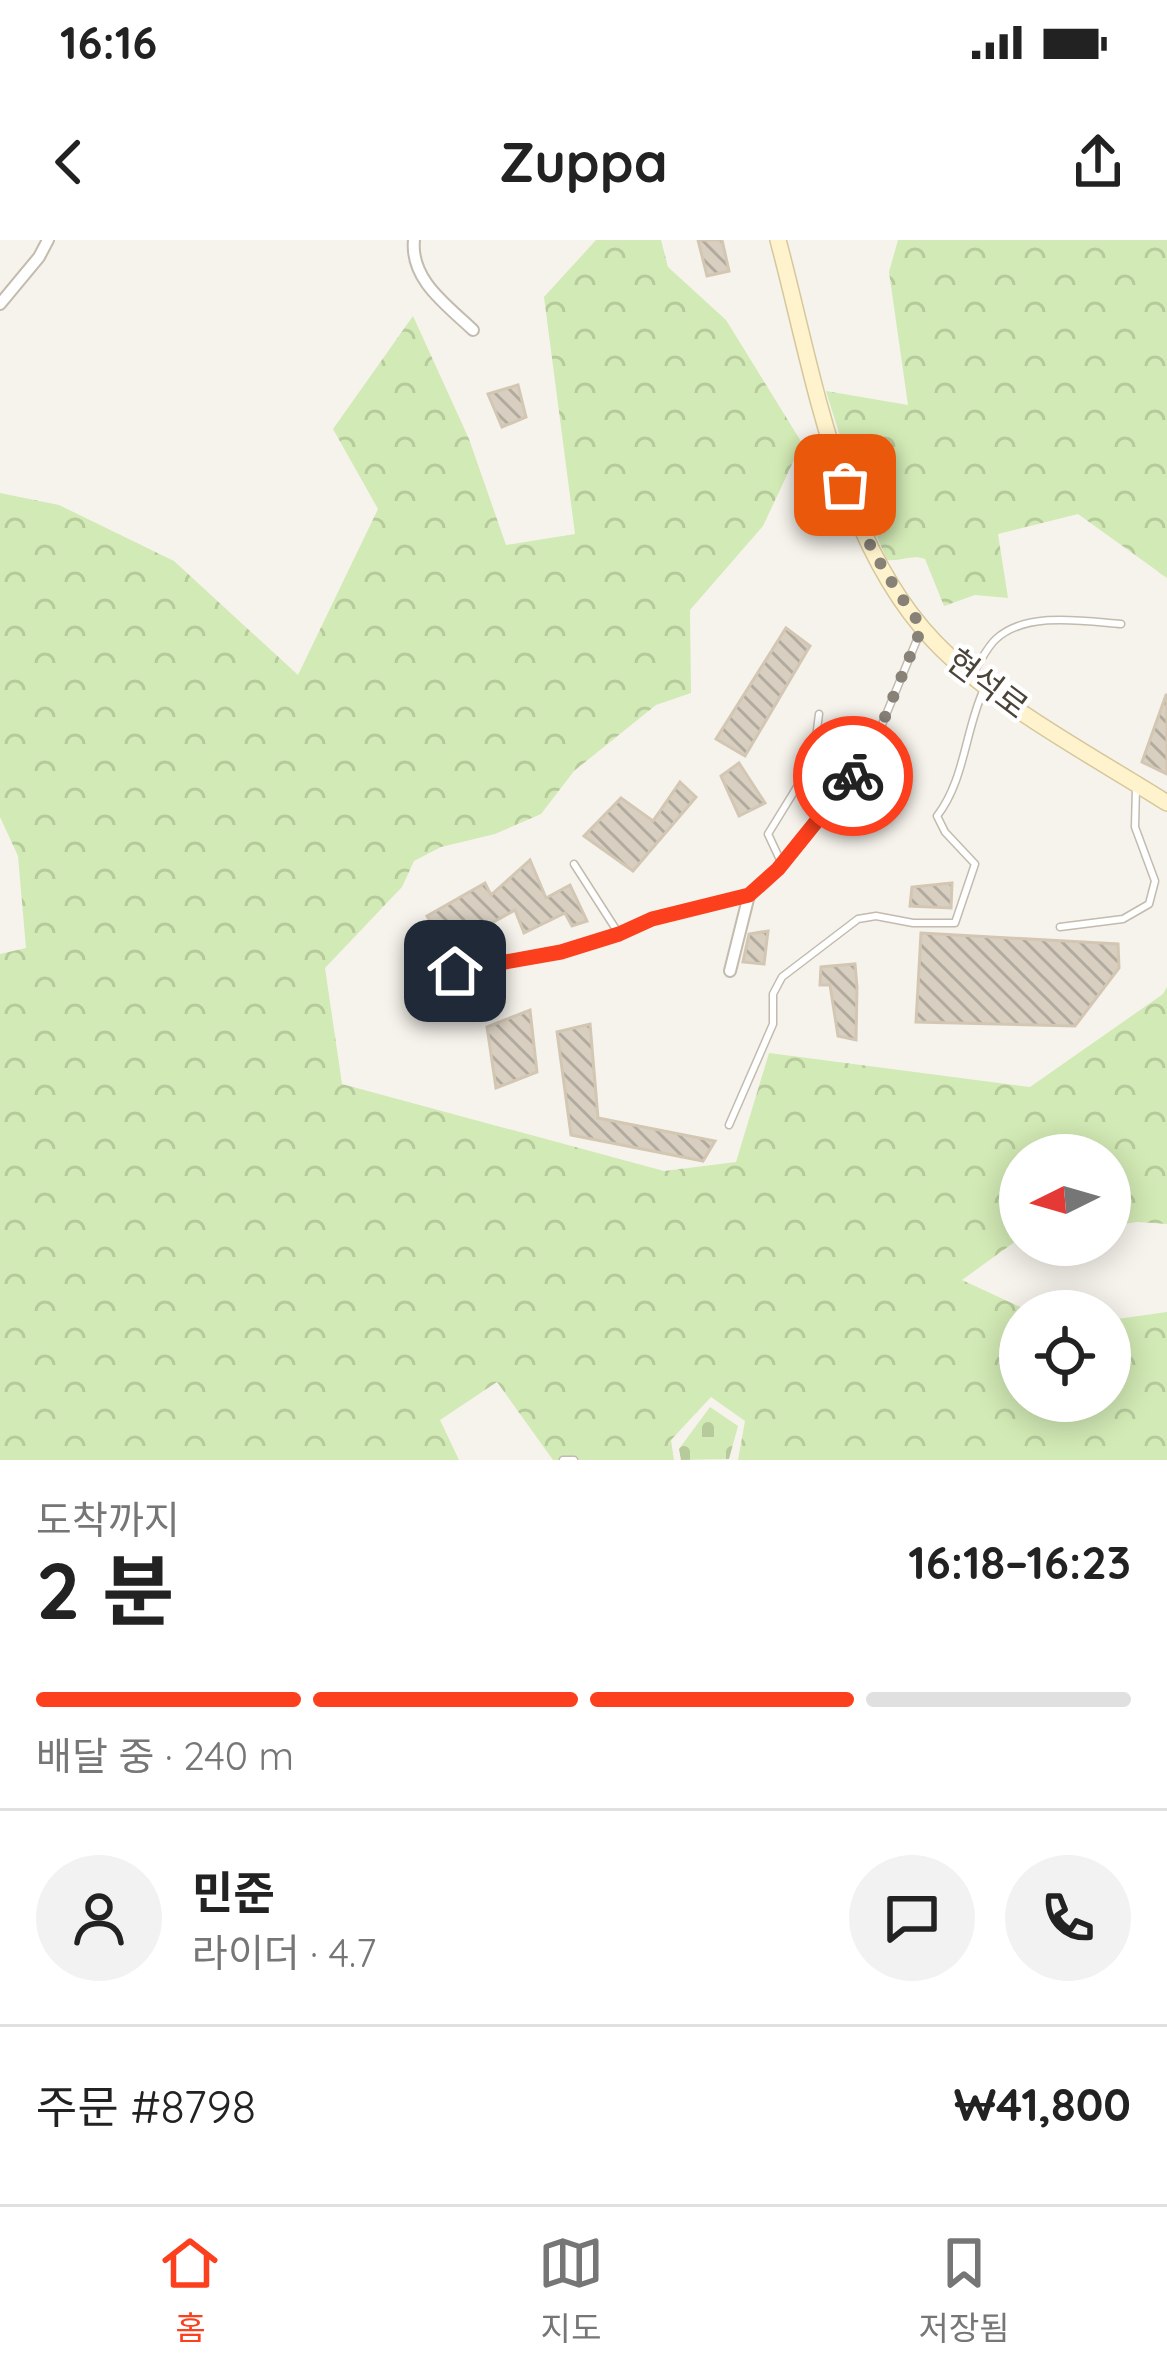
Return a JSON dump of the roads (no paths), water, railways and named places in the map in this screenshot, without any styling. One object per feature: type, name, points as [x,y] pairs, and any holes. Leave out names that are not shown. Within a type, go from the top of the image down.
[{"type":"street","points":[[0,304],[39,257],[47,240]]},
{"type":"street","points":[[415,240],[413,258],[426,285],[473,331]]},
{"type":"street","name":"현석로","points":[[778,240],[832,446],[858,524],[891,583],[922,627],[979,680],[1167,803]]},
{"type":"street","points":[[730,971],[749,895]]},
{"type":"lane","points":[[729,1125],[773,1024],[773,994],[782,977],[858,919],[876,916],[914,923],[955,923],[975,864],[945,832],[937,816],[951,798],[979,680],[995,639],[1018,626],[1069,620],[1121,624]]},
{"type":"lane","points":[[455,971],[561,952],[652,919],[749,895],[782,864],[871,751],[922,627]]},
{"type":"lane","points":[[782,864],[768,834],[813,761],[819,714]]},
{"type":"lane","points":[[1060,927],[1123,919],[1149,904],[1155,880],[1135,827],[1136,784]]},
{"type":"lane","points":[[574,864],[619,934]]},
{"type":"lane","points":[[563,1460],[574,1460]]}]
